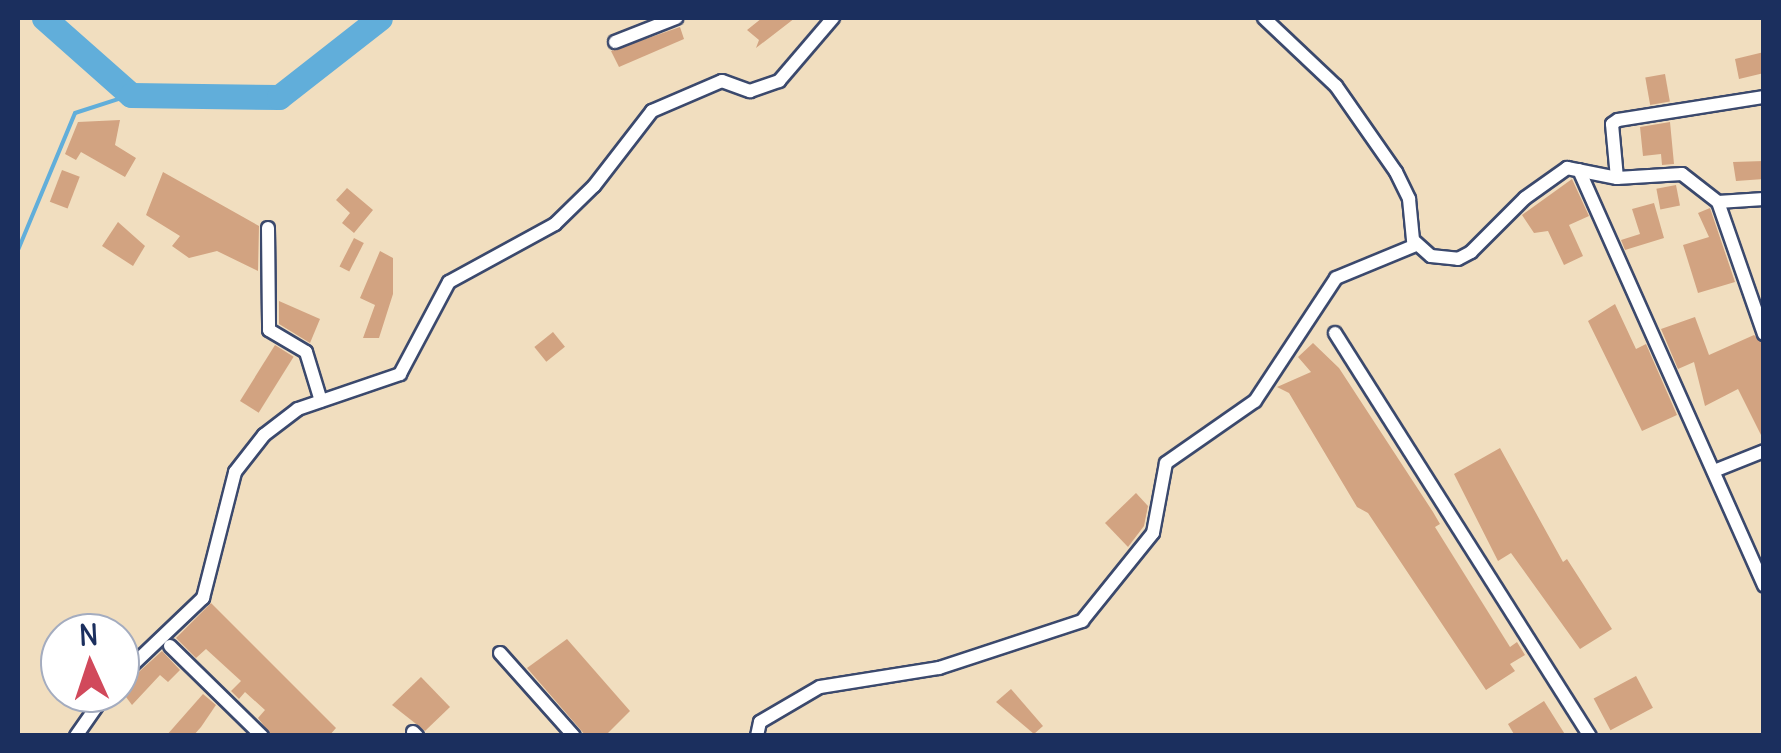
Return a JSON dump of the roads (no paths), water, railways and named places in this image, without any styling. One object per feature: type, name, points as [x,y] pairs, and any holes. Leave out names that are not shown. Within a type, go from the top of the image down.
[{"type":"street","points":[[615,42],[676,18]]},
{"type":"street","points":[[140,659],[204,598],[236,472],[264,435],[298,409],[400,374],[449,282],[555,224],[594,186],[652,111],[722,81],[750,91],[778,82],[833,18]]},
{"type":"street","points":[[1264,18],[1336,86],[1396,172],[1409,199],[1416,245],[1430,256],[1458,259],[1550,177],[1567,168],[1617,178],[1682,174],[1718,202],[1764,334]]},
{"type":"street","points":[[1617,178],[1612,124],[1618,120],[1764,97]]},
{"type":"street","points":[[1579,170],[1764,586]]},
{"type":"street","points":[[1718,202],[1764,200]]},
{"type":"street","points":[[268,228],[269,330],[306,352],[321,401]]},
{"type":"street","points":[[757,736],[760,722],[820,687],[938,668],[1082,621],[1153,533],[1166,463],[1255,401],[1336,278],[1416,245]]},
{"type":"street","points":[[1334,334],[1590,736]]},
{"type":"street","points":[[1714,471],[1764,451]]},
{"type":"street","points":[[170,646],[262,736]]},
{"type":"street","points":[[500,653],[574,736]]},
{"type":"street","points":[[76,736],[92,713]]},
{"type":"waterway","points":[[44,18],[131,95],[279,97],[380,18]]},
{"type":"waterway","points":[[18,250],[75,113],[131,95]]}]
